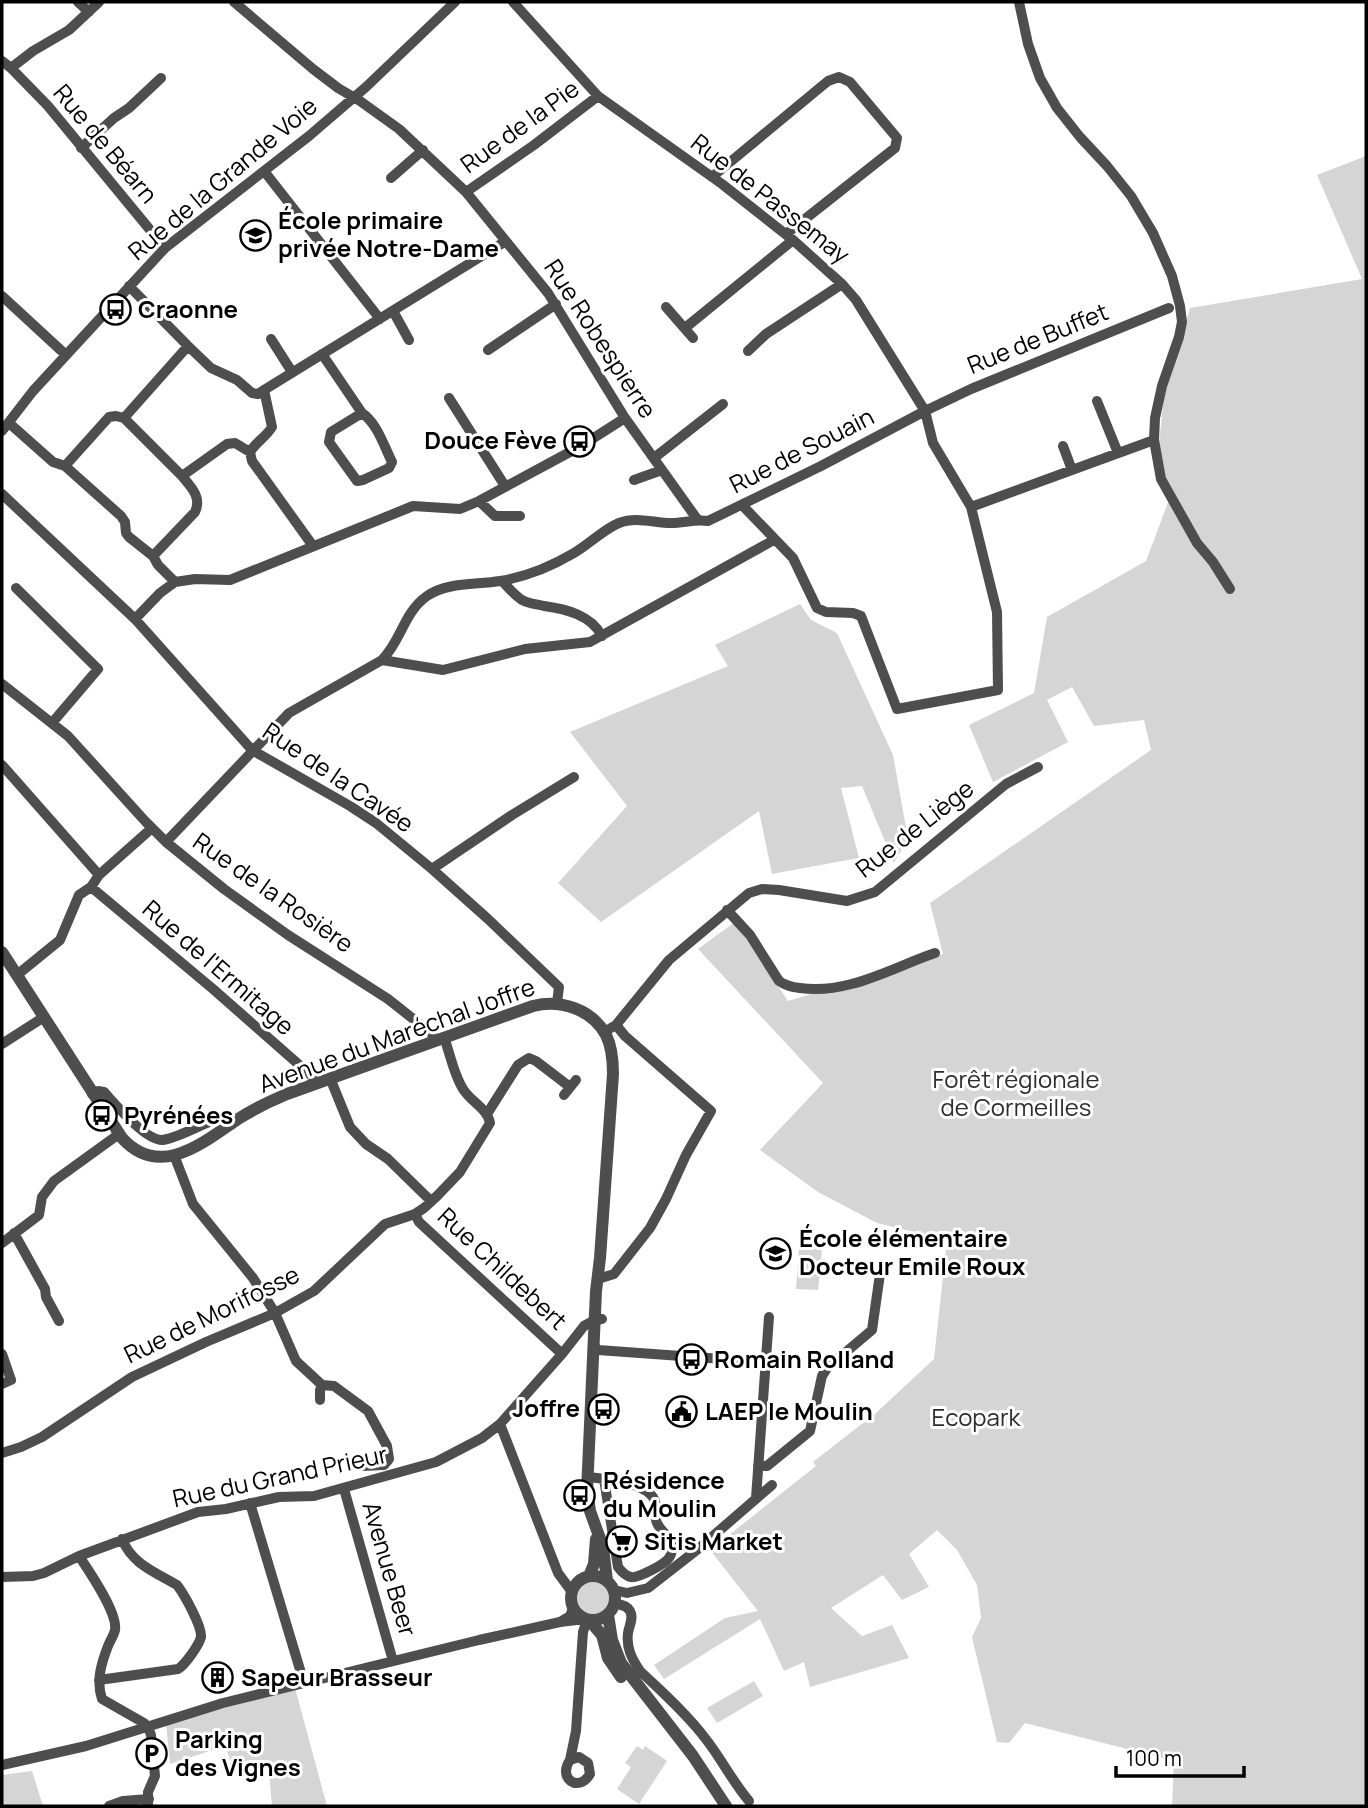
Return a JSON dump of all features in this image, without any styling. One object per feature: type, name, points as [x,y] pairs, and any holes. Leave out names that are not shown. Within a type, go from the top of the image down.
[{"type":"street","points":[[78,2],[89,12]]},
{"type":"street","points":[[11,68],[33,51],[69,30],[99,2]]},
{"type":"street","name":"Rue Robespierre","points":[[234,2],[313,69],[400,128],[466,192],[556,304],[625,418],[697,519]]},
{"type":"street","name":"Rue de la Grande Voie","points":[[5,427],[33,391],[165,248],[309,136],[366,87],[455,2]]},
{"type":"street","name":"Rue de Passemay","points":[[513,2],[598,96],[712,177],[790,237],[856,300],[925,411],[933,443],[971,507],[997,612],[998,690],[897,709],[860,616],[853,613],[826,612],[817,608],[793,558],[775,540]]},
{"type":"street","points":[[1019,2],[1032,56],[1051,99],[1131,196],[1153,233],[1172,276],[1182,322],[1155,418],[1154,440],[1161,479],[1197,543],[1230,589]]},
{"type":"street","name":"Rue de Béarn","points":[[2,61],[48,106],[165,248]]},
{"type":"street","points":[[685,328],[895,148],[897,138],[850,82],[839,77],[828,81],[712,177]]},
{"type":"street","points":[[82,148],[161,78]]},
{"type":"street","name":"Rue de la Pie","points":[[466,192],[598,96]]},
{"type":"street","points":[[390,178],[423,150]]},
{"type":"street","points":[[264,171],[380,319]]},
{"type":"street","points":[[129,286],[211,368],[258,394],[506,241]]},
{"type":"street","points":[[748,351],[766,334],[842,284]]},
{"type":"street","points":[[2,296],[66,355]]},
{"type":"street","points":[[488,349],[556,304]]},
{"type":"street","points":[[666,307],[693,338]]},
{"type":"street","name":"Rue de Buffet","points":[[925,411],[971,389],[1168,308]]},
{"type":"street","points":[[393,311],[409,340]]},
{"type":"street","points":[[271,339],[292,372]]},
{"type":"street","points":[[124,418],[188,346]]},
{"type":"street","points":[[323,354],[362,413],[368,416],[392,462],[389,468],[358,481],[329,442],[331,432],[362,413]]},
{"type":"street","points":[[264,390],[272,427],[267,436],[250,452],[252,461],[313,545]]},
{"type":"street","points":[[449,398],[505,486]]},
{"type":"street","points":[[1097,401],[1118,453]]},
{"type":"street","points":[[654,457],[723,404]]},
{"type":"street","name":"Rue de Souain","points":[[382,660],[390,652],[411,610],[428,595],[444,588],[502,581],[543,569],[573,554],[618,524],[634,520],[672,523],[697,519],[708,521],[925,411]]},
{"type":"street","points":[[65,466],[109,417],[116,416],[124,418],[182,476],[196,495],[198,506],[153,556]]},
{"type":"street","points":[[135,619],[160,593],[175,582],[195,579],[230,580],[413,506],[460,509],[582,446],[625,418]]},
{"type":"street","points":[[5,427],[52,462],[65,466],[121,516],[125,533],[153,556],[175,582]]},
{"type":"street","points":[[971,507],[1154,440]]},
{"type":"street","points":[[182,476],[227,444],[235,443],[250,452]]},
{"type":"street","points":[[1063,446],[1072,470]]},
{"type":"street","points":[[634,480],[662,470]]},
{"type":"street","name":"Rue de la Cavée","points":[[2,494],[135,619],[252,750],[364,814],[432,869],[559,986],[556,1003]]},
{"type":"street","points":[[479,501],[495,516],[520,516]]},
{"type":"street","points":[[166,842],[289,713],[382,660],[443,670],[525,649],[590,642],[775,540],[743,505]]},
{"type":"street","points":[[502,581],[523,601],[565,609],[580,615],[602,636]]},
{"type":"street","points":[[16,589],[97,669],[52,723]]},
{"type":"street","name":"Rue de la Rosière","points":[[2,684],[68,736],[166,842],[234,897],[388,999],[440,1039]]},
{"type":"street","points":[[2,765],[99,875]]},
{"type":"street","name":"Rue de Liège","points":[[616,1025],[669,960],[748,893],[762,888],[847,901],[875,891],[1006,784],[1038,766]]},
{"type":"street","points":[[432,869],[574,777]]},
{"type":"street","points":[[17,975],[60,940],[79,895],[152,828]]},
{"type":"street","name":"Rue de l'Ermitage","points":[[90,887],[212,989],[313,1077],[316,1083]]},
{"type":"street","points":[[727,910],[750,935],[779,981],[792,987],[814,990],[835,988],[935,953]]},
{"type":"street","name":"Avenue du Maréchal Joffre","points":[[2,952],[119,1134],[139,1151],[156,1156],[174,1155],[196,1148],[264,1104],[316,1083],[533,1006],[556,1003],[569,1006],[585,1014],[604,1032]]},
{"type":"street","points":[[2,1044],[44,1017]]},
{"type":"street","points":[[2,1765],[86,1746],[210,1706],[560,1622],[586,1623],[608,1615],[615,1603],[603,1547],[588,1501],[588,1477],[600,1258],[613,1074],[611,1049],[604,1032],[616,1025],[625,1036],[711,1111],[650,1228],[614,1274],[600,1279]]},
{"type":"street","points":[[440,1039],[461,1087],[487,1114]]},
{"type":"street","name":"Rue de Morifosse","points":[[2,1453],[42,1437],[132,1377],[275,1313],[314,1291],[385,1224],[415,1214],[460,1171],[490,1123],[487,1114],[518,1065],[529,1058],[570,1087]]},
{"type":"street","name":"Rue Childebert","points":[[330,1078],[350,1127],[431,1201]]},
{"type":"street","points":[[92,1094],[104,1092],[154,1139],[166,1140],[209,1122]]},
{"type":"street","points":[[2,1242],[39,1215],[42,1197],[54,1181],[119,1134]]},
{"type":"street","points":[[174,1155],[193,1204],[236,1254],[275,1313],[296,1361],[321,1385],[334,1386],[368,1410],[387,1446],[389,1460],[387,1463],[362,1466]]},
{"type":"street","name":"Rue Childebert","points":[[415,1214],[419,1222],[562,1354]]},
{"type":"street","points":[[14,1233],[45,1289],[46,1297],[59,1321]]},
{"type":"street","points":[[758,1466],[766,1466],[810,1431],[822,1376],[827,1368],[872,1330],[880,1274]]},
{"type":"street","points":[[597,1315],[603,1293],[600,1279]]},
{"type":"street","name":"Rue du Grand Prieur","points":[[2,1577],[44,1573],[79,1556],[198,1512],[226,1509],[279,1497],[314,1496],[436,1462],[482,1438],[500,1424],[584,1326],[597,1315]]},
{"type":"street","points":[[756,1498],[769,1317]]},
{"type":"street","points":[[597,1346],[765,1362]]},
{"type":"street","points":[[2,1354],[6,1382]]},
{"type":"street","points":[[320,1400],[321,1385]]},
{"type":"street","points":[[500,1424],[558,1573],[572,1592]]},
{"type":"street","points":[[375,1465],[380,1479]]},
{"type":"street","points":[[588,1477],[604,1479],[618,1481],[642,1489],[653,1497],[656,1504],[656,1523],[671,1541],[672,1553],[666,1561],[636,1577],[631,1577],[618,1567],[604,1479]]},
{"type":"street","points":[[673,1729],[620,1676],[608,1658],[602,1635],[586,1623],[573,1608],[572,1592],[576,1583],[589,1576],[601,1577],[627,1593],[648,1588],[772,1485]]},
{"type":"street","name":"Avenue Beer","points":[[344,1489],[393,1661]]},
{"type":"street","points":[[250,1503],[304,1683]]},
{"type":"street","points":[[589,1576],[596,1555],[596,1532]]},
{"type":"street","points":[[99,1680],[178,1670],[200,1640],[200,1628],[182,1591],[177,1585],[135,1560],[128,1553],[122,1539]]},
{"type":"street","points":[[79,1556],[102,1594],[112,1615],[115,1630],[103,1658],[99,1680],[102,1699],[145,1723],[151,1735],[155,1776],[148,1792],[149,1803],[123,1801],[109,1806]]},
{"type":"street","points":[[615,1603],[631,1611],[632,1618],[627,1635],[629,1654],[640,1671],[707,1740],[749,1801]]},
{"type":"street","points":[[560,1622],[570,1616],[573,1608]]},
{"type":"street","points":[[608,1615],[612,1640],[621,1663],[673,1729],[726,1806]]},
{"type":"street","points":[[573,1744],[588,1763],[590,1774],[586,1780],[579,1783],[572,1782],[565,1774],[565,1769],[570,1760],[573,1744],[576,1731],[586,1623]]},
{"type":"street","points":[[570,1760],[582,1758]]},
{"type":"green space","name":"Forêt régionale de Cormeilles","points":[[1366,156],[1366,1806],[1172,1806],[1174,1761],[1025,1723],[1009,1743],[997,1742],[972,1637],[981,1618],[977,1585],[957,1550],[937,1530],[909,1554],[929,1587],[902,1600],[883,1575],[831,1608],[862,1636],[892,1625],[909,1658],[810,1687],[804,1662],[784,1671],[760,1619],[664,1679],[654,1665],[725,1618],[758,1611],[710,1550],[816,1466],[813,1462],[877,1412],[934,1359],[947,1240],[877,1223],[818,1192],[760,1150],[823,1083],[698,949],[735,922],[788,1001],[943,954],[930,903],[1151,750],[1144,720],[1094,726],[1072,687],[1047,700],[1068,742],[993,782],[969,725],[1034,693],[1047,617],[1146,561],[1169,500],[1159,445],[1164,394],[1190,308],[1362,279],[1317,175]]},
{"type":"green space","points":[[800,604],[811,620],[837,633],[893,755],[908,839],[894,863],[862,786],[841,788],[859,858],[772,874],[759,811],[601,922],[558,883],[627,806],[570,732],[728,666],[715,645]]},
{"type":"green space","points":[[799,1247],[822,1249],[818,1290],[796,1289]]},
{"type":"green space","points":[[593,1582],[604,1587],[609,1598],[604,1609],[593,1614],[582,1609],[577,1598],[582,1587]]},
{"type":"green space","points":[[754,1681],[763,1696],[717,1723],[707,1708]]},
{"type":"green space","points":[[295,1688],[327,1806],[272,1806],[269,1774],[237,1778],[225,1746],[170,1764],[166,1723]]},
{"type":"green space","points":[[637,1746],[643,1750],[645,1746],[667,1761],[639,1804],[617,1789],[631,1767],[625,1763]]},
{"type":"green space","points":[[32,1771],[43,1806],[2,1806],[2,1775]]},
{"type":"place","name":"École primaire privée Notre-Dame","points":[[255,235]]},
{"type":"place","name":"Craonne","points":[[115,310]]},
{"type":"place","name":"Douce Fève","points":[[580,441]]},
{"type":"place","name":"Pyrénées","points":[[101,1116]]},
{"type":"place","name":"École élémentaire Docteur Emile Roux","points":[[776,1253]]},
{"type":"place","name":"Romain Rolland","points":[[691,1360]]},
{"type":"place","name":"Joffre","points":[[603,1409]]},
{"type":"place","name":"LAEP le Moulin","points":[[682,1412]]},
{"type":"place","name":"Résidence du Moulin","points":[[580,1495]]},
{"type":"place","name":"Sitis Market","points":[[621,1542]]},
{"type":"place","name":"Sapeur Brasseur","points":[[218,1678]]},
{"type":"place","name":"Parking des Vignes","points":[[152,1754]]},
{"type":"park label","name":"Ecopark","points":[[976,1418]]}]
